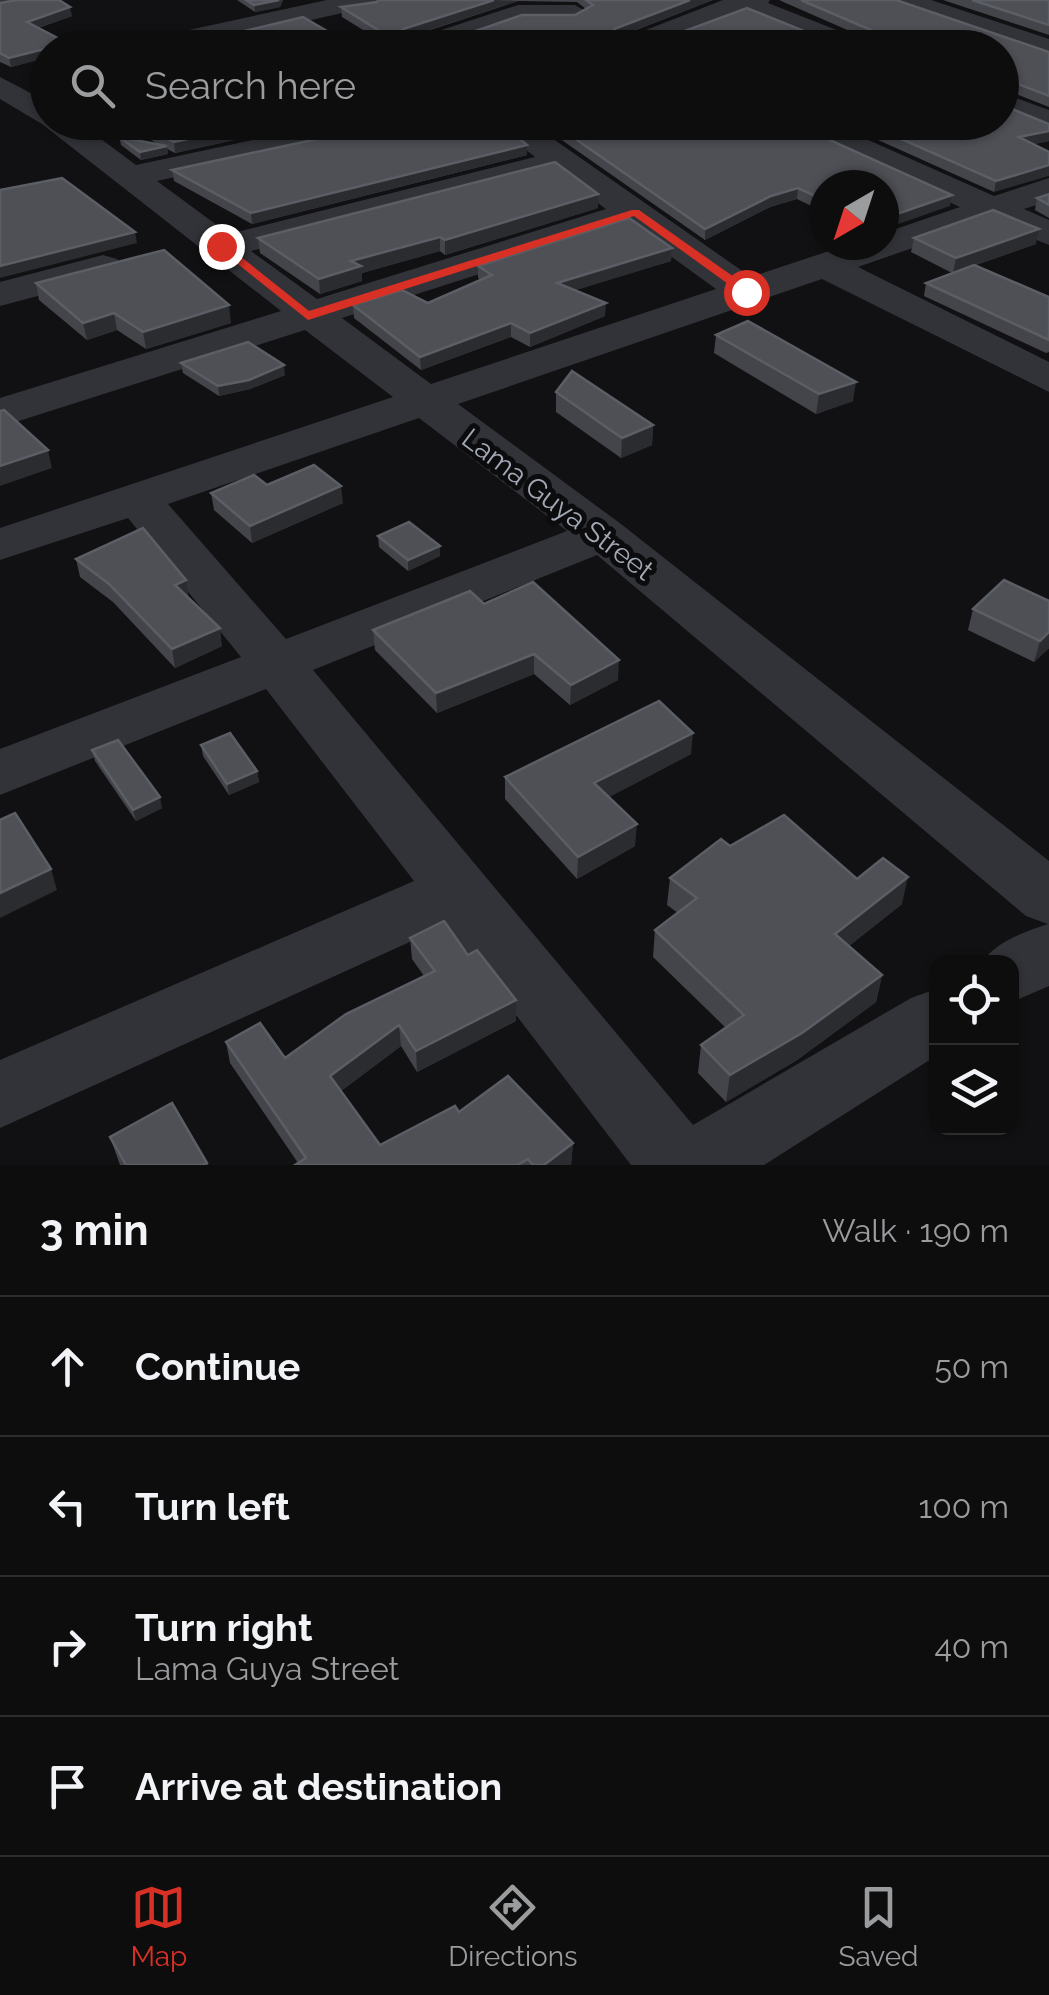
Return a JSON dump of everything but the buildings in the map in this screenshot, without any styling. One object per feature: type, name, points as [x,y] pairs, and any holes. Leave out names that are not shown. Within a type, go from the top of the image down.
[{"type":"street","points":[[0,2],[9,0]]},
{"type":"street","points":[[210,30],[296,6],[364,0]]},
{"type":"street","points":[[904,0],[994,30]]},
{"type":"street","points":[[609,30],[746,2],[814,30]]},
{"type":"street","points":[[296,6],[340,30]]},
{"type":"street","points":[[982,26],[1032,12]]},
{"type":"street","points":[[470,30],[518,14],[599,30]]},
{"type":"street","points":[[1019,39],[1049,49]]},
{"type":"street","name":"Lama Guya Street","points":[[0,86],[30,101]]},
{"type":"street","points":[[1019,109],[1049,120]]},
{"type":"street","name":"Lama Guya Street","points":[[87,140],[202,245],[308,316],[603,535],[1049,898]]},
{"type":"street","points":[[129,177],[299,140]]},
{"type":"street","points":[[534,140],[746,292]]},
{"type":"street","points":[[840,140],[1049,234]]},
{"type":"street","points":[[202,245],[564,160]]},
{"type":"street","points":[[0,545],[1049,189]]},
{"type":"street","points":[[0,413],[636,212]]},
{"type":"street","points":[[0,294],[134,259]]},
{"type":"street","points":[[825,265],[1049,379]]},
{"type":"street","points":[[137,498],[276,663],[678,1165]]},
{"type":"street","points":[[0,774],[603,535]]},
{"type":"street","points":[[0,1095],[457,891]]},
{"type":"street","points":[[1019,970],[1049,951]]},
{"type":"street","points":[[696,1165],[929,1023]]},
{"type":"route","points":[[221,246],[308,316],[636,212],[746,292]]}]
